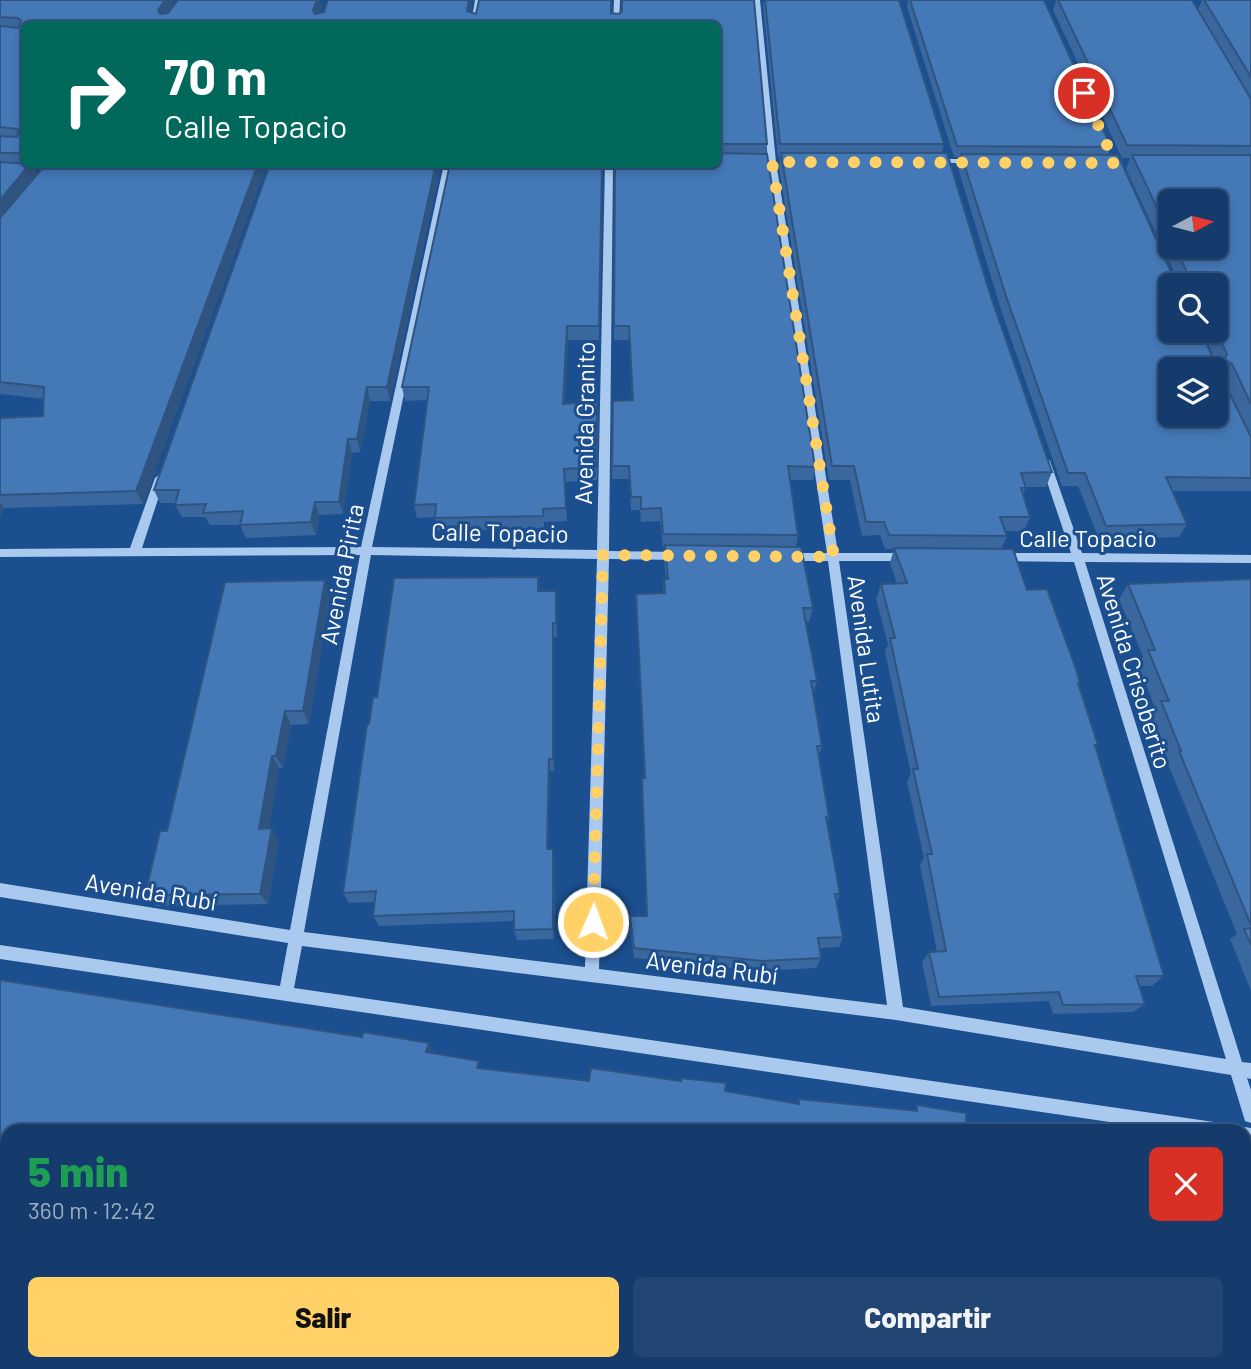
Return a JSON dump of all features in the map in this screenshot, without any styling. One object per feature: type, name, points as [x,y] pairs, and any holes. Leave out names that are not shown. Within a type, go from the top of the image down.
[{"type":"street","points":[[474,21],[478,0]]},
{"type":"street","points":[[616,21],[617,0]]},
{"type":"street","name":"Avenida Lutita","points":[[757,0],[772,162],[834,557],[896,1013]]},
{"type":"street","points":[[943,149],[951,174]]},
{"type":"street","points":[[920,161],[985,162]]},
{"type":"street","points":[[758,162],[785,162]]},
{"type":"street","name":"Avenida Pirita","points":[[286,994],[366,551],[447,168]]},
{"type":"street","name":"Avenida Granito","points":[[592,975],[603,555],[609,168]]},
{"type":"street","name":"Avenida Crisoberito","points":[[1043,453],[1245,1070],[1251,1115]]},
{"type":"street","points":[[135,551],[162,473]]},
{"type":"street","name":"Calle Topacio","points":[[0,553],[366,551],[698,556]]},
{"type":"street","points":[[779,556],[915,557]]},
{"type":"street","name":"Calle Topacio","points":[[983,557],[1251,559]]},
{"type":"street","name":"Avenida Rubí","points":[[0,890],[297,937],[896,1013],[1245,1070]]},
{"type":"street","points":[[0,952],[1173,1124]]},
{"type":"building","points":[[0,0],[165,0],[158,10],[160,14],[168,13],[178,0],[317,0],[313,10],[315,14],[324,12],[328,0],[469,0],[467,11],[476,14],[479,0],[611,0],[611,13],[619,14],[622,11],[622,0],[754,0],[767,144],[721,144],[721,21],[21,21],[18,18],[0,17]]},
{"type":"building","points":[[765,0],[899,0],[944,144],[780,144]]},
{"type":"building","points":[[910,0],[1044,0],[1111,147],[957,146]]},
{"type":"building","points":[[1058,0],[1192,0],[1251,99],[1251,146],[1127,145]]},
{"type":"building","points":[[1204,0],[1251,0],[1251,77]]},
{"type":"building","points":[[21,21],[21,153],[0,153],[0,136],[17,137],[19,129],[0,127],[0,26],[18,28]]},
{"type":"building","points":[[721,153],[767,154],[815,467],[788,466],[798,535],[663,534],[661,508],[641,509],[641,497],[631,497],[629,466],[612,466],[613,401],[633,400],[629,326],[614,326],[615,168],[721,168]]},
{"type":"building","points":[[781,153],[947,153],[991,297],[1052,472],[1021,473],[1026,488],[1021,488],[1030,517],[1000,517],[1007,536],[889,535],[884,522],[866,522],[854,466],[832,466]]},
{"type":"building","points":[[961,154],[1118,155],[1158,243],[1158,259],[1165,259],[1173,273],[1158,273],[1158,343],[1206,343],[1212,356],[1216,357],[1158,357],[1158,427],[1228,427],[1228,390],[1251,437],[1251,478],[1166,477],[1187,524],[1106,526],[1085,473],[1068,473],[1006,296]]},
{"type":"building","points":[[1132,155],[1251,155],[1251,404],[1232,364],[1225,357],[1227,354],[1222,343],[1228,343],[1228,273],[1186,273],[1181,259],[1228,259],[1228,189],[1158,189],[1158,210]]},
{"type":"building","points":[[0,162],[21,163],[21,168],[27,168],[0,200]]},
{"type":"building","points":[[43,168],[257,168],[136,491],[0,495],[0,418],[43,416],[44,387],[0,382],[0,218]]},
{"type":"building","points":[[269,168],[435,168],[387,387],[367,387],[357,439],[348,439],[339,502],[315,502],[311,522],[240,525],[243,511],[203,513],[206,504],[175,505],[179,490],[154,490]]},
{"type":"building","points":[[449,168],[602,168],[599,326],[567,326],[563,404],[597,402],[596,467],[564,469],[566,508],[543,509],[543,516],[435,518],[436,504],[414,505],[429,387],[402,387]]},
{"type":"building","points":[[665,545],[801,547],[813,608],[803,608],[817,681],[811,681],[822,746],[817,746],[840,894],[835,894],[843,937],[818,938],[821,958],[763,961],[634,948],[630,916],[647,916],[642,778],[645,778],[636,594],[665,593],[664,579],[668,579]]},
{"type":"building","points":[[894,548],[1013,549],[1027,590],[1047,589],[1076,669],[1098,745],[1095,745],[1164,976],[1136,976],[1145,1004],[1063,1005],[1059,992],[939,997],[929,952],[946,951],[927,854],[932,854],[913,769],[918,769],[890,638],[895,638],[881,584],[907,583]]},
{"type":"building","points":[[538,577],[538,591],[556,591],[556,623],[553,623],[553,759],[549,759],[547,849],[553,849],[553,929],[514,930],[514,911],[373,916],[376,891],[343,893],[367,724],[373,697],[377,697],[394,578]]},
{"type":"building","points":[[1251,579],[1251,925],[1179,751],[1161,701],[1169,701],[1148,650],[1155,650],[1128,584]]},
{"type":"building","points":[[325,580],[303,711],[285,711],[276,756],[272,756],[259,829],[272,828],[260,894],[145,895],[160,831],[167,831],[225,582]]},
{"type":"building","points":[[1251,928],[1251,945],[1244,929]]},
{"type":"building","points":[[0,980],[362,1037],[363,1032],[429,1043],[426,1052],[479,1061],[477,1068],[589,1081],[591,1068],[681,1081],[681,1078],[726,1083],[725,1091],[799,1104],[799,1099],[917,1111],[917,1105],[966,1113],[966,1124],[0,1124]]},
{"type":"route","points":[[593,922],[603,555],[834,557],[772,162],[1115,163],[1084,93]]}]
